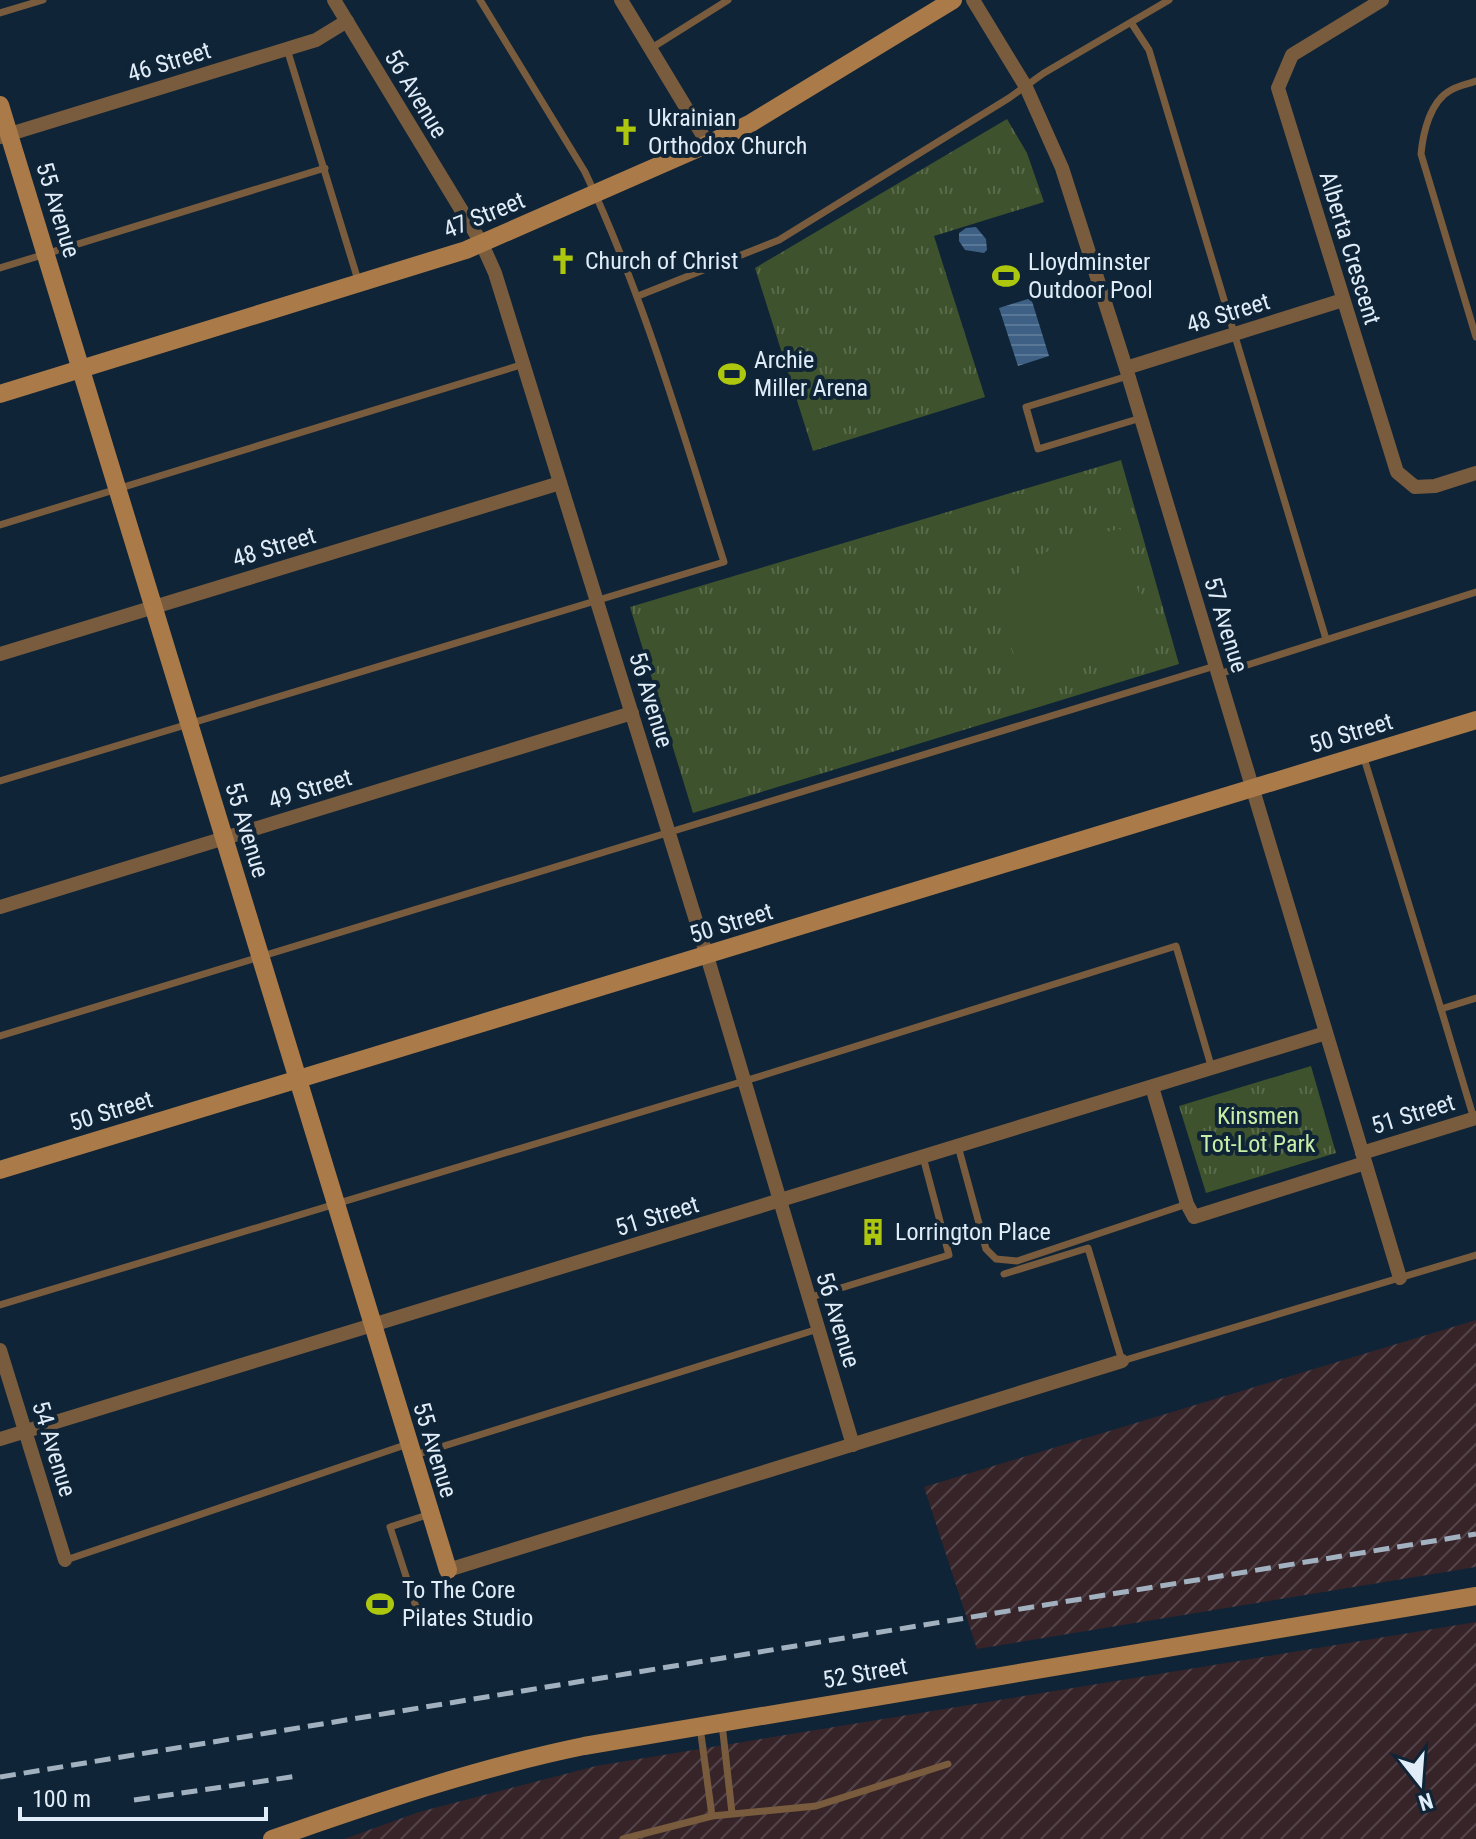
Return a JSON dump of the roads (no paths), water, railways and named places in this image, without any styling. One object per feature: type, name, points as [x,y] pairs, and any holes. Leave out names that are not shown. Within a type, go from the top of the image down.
[{"type":"street","name":"56 Avenue","points":[[334,0],[482,244],[495,273],[707,956],[853,1445]]},
{"type":"street","points":[[621,0],[708,144]]},
{"type":"street","name":"47 Street","points":[[0,394],[482,244],[751,123],[953,0]]},
{"type":"street","name":"57 Avenue","points":[[973,0],[1026,87],[1062,168],[1127,372],[1400,1278]]},
{"type":"street","name":"Alberta Crescent","points":[[1382,0],[1292,55],[1278,88],[1397,472],[1415,487],[1435,486],[1476,473]]},
{"type":"street","name":"46 Street","points":[[4,136],[316,40],[347,21]]},
{"type":"street","name":"55 Avenue","points":[[0,105],[4,136],[83,369],[448,1570]]},
{"type":"street","name":"48 Street","points":[[1127,372],[1236,333],[1343,300]]},
{"type":"street","name":"48 Street","points":[[0,654],[560,483]]},
{"type":"street","name":"49 Street","points":[[0,907],[632,713]]},
{"type":"street","name":"50 Street","points":[[0,1170],[1476,720]]},
{"type":"street","name":"51 Street","points":[[0,1439],[1326,1033]]},
{"type":"street","points":[[1152,1087],[1187,1204]]},
{"type":"street","name":"51 Street","points":[[1187,1204],[1194,1217],[1475,1118]]},
{"type":"street","name":"54 Avenue","points":[[0,1350],[65,1560]]},
{"type":"street","points":[[448,1570],[1122,1361]]},
{"type":"street","name":"52 Street","points":[[272,1839],[390,1797],[507,1764],[700,1725],[1476,1596]]},
{"type":"lane","points":[[0,13],[43,0]]},
{"type":"lane","points":[[0,781],[724,562],[638,296],[595,194],[585,172],[480,0]]},
{"type":"lane","points":[[650,49],[728,0]]},
{"type":"lane","points":[[638,296],[779,240],[1044,73],[1169,0]]},
{"type":"lane","points":[[1132,24],[1149,50],[1326,639]]},
{"type":"lane","points":[[287,49],[360,284]]},
{"type":"lane","points":[[1476,81],[1448,91],[1434,109],[1422,135],[1421,154],[1476,337]]},
{"type":"lane","points":[[0,268],[325,168]]},
{"type":"lane","points":[[0,525],[524,364]]},
{"type":"lane","points":[[1127,372],[1026,407],[1038,449],[1141,418]]},
{"type":"lane","points":[[0,1036],[669,832],[1476,592]]},
{"type":"lane","points":[[1363,755],[1475,1118]]},
{"type":"lane","points":[[0,1305],[744,1081],[1176,946],[1212,1069]]},
{"type":"lane","points":[[1441,1009],[1476,998]]},
{"type":"lane","points":[[958,1146],[986,1249],[996,1259],[1017,1261],[1187,1204]]},
{"type":"lane","points":[[808,1298],[949,1255],[923,1157]]},
{"type":"lane","points":[[1004,1274],[1088,1248],[1122,1361],[1476,1255]]},
{"type":"lane","points":[[65,1560],[410,1450],[818,1329]]},
{"type":"lane","points":[[418,1613],[390,1527],[430,1514]]},
{"type":"lane","points":[[721,1721],[732,1813]]},
{"type":"lane","points":[[700,1725],[712,1816]]},
{"type":"lane","points":[[623,1839],[712,1816],[816,1806],[948,1764]]},
{"type":"lane","points":[[655,1829],[658,1839]]},
{"type":"water","points":[[976,227],[986,239],[987,250],[984,253],[965,250],[959,241],[959,233]]},
{"type":"water","points":[[1031,298],[1049,356],[1018,366],[999,308]]},
{"type":"railway","points":[[0,1777],[1476,1534]]},
{"type":"railway","points":[[134,1800],[298,1776]]},
{"type":"place","name":"Ukrainian Orthodox Church","points":[[626,132]]},
{"type":"place","name":"Church of Christ","points":[[563,261]]},
{"type":"place","name":"Lloydminster Outdoor Pool","points":[[1006,276]]},
{"type":"place","name":"Archie Miller Arena","points":[[732,374]]},
{"type":"place","name":"Lorrington Place","points":[[873,1232]]},
{"type":"place","name":"To The Core Pilates Studio","points":[[380,1604]]},
{"type":"park label","name":"Kinsmen Tot-Lot Park","points":[[1258,1130]]}]
